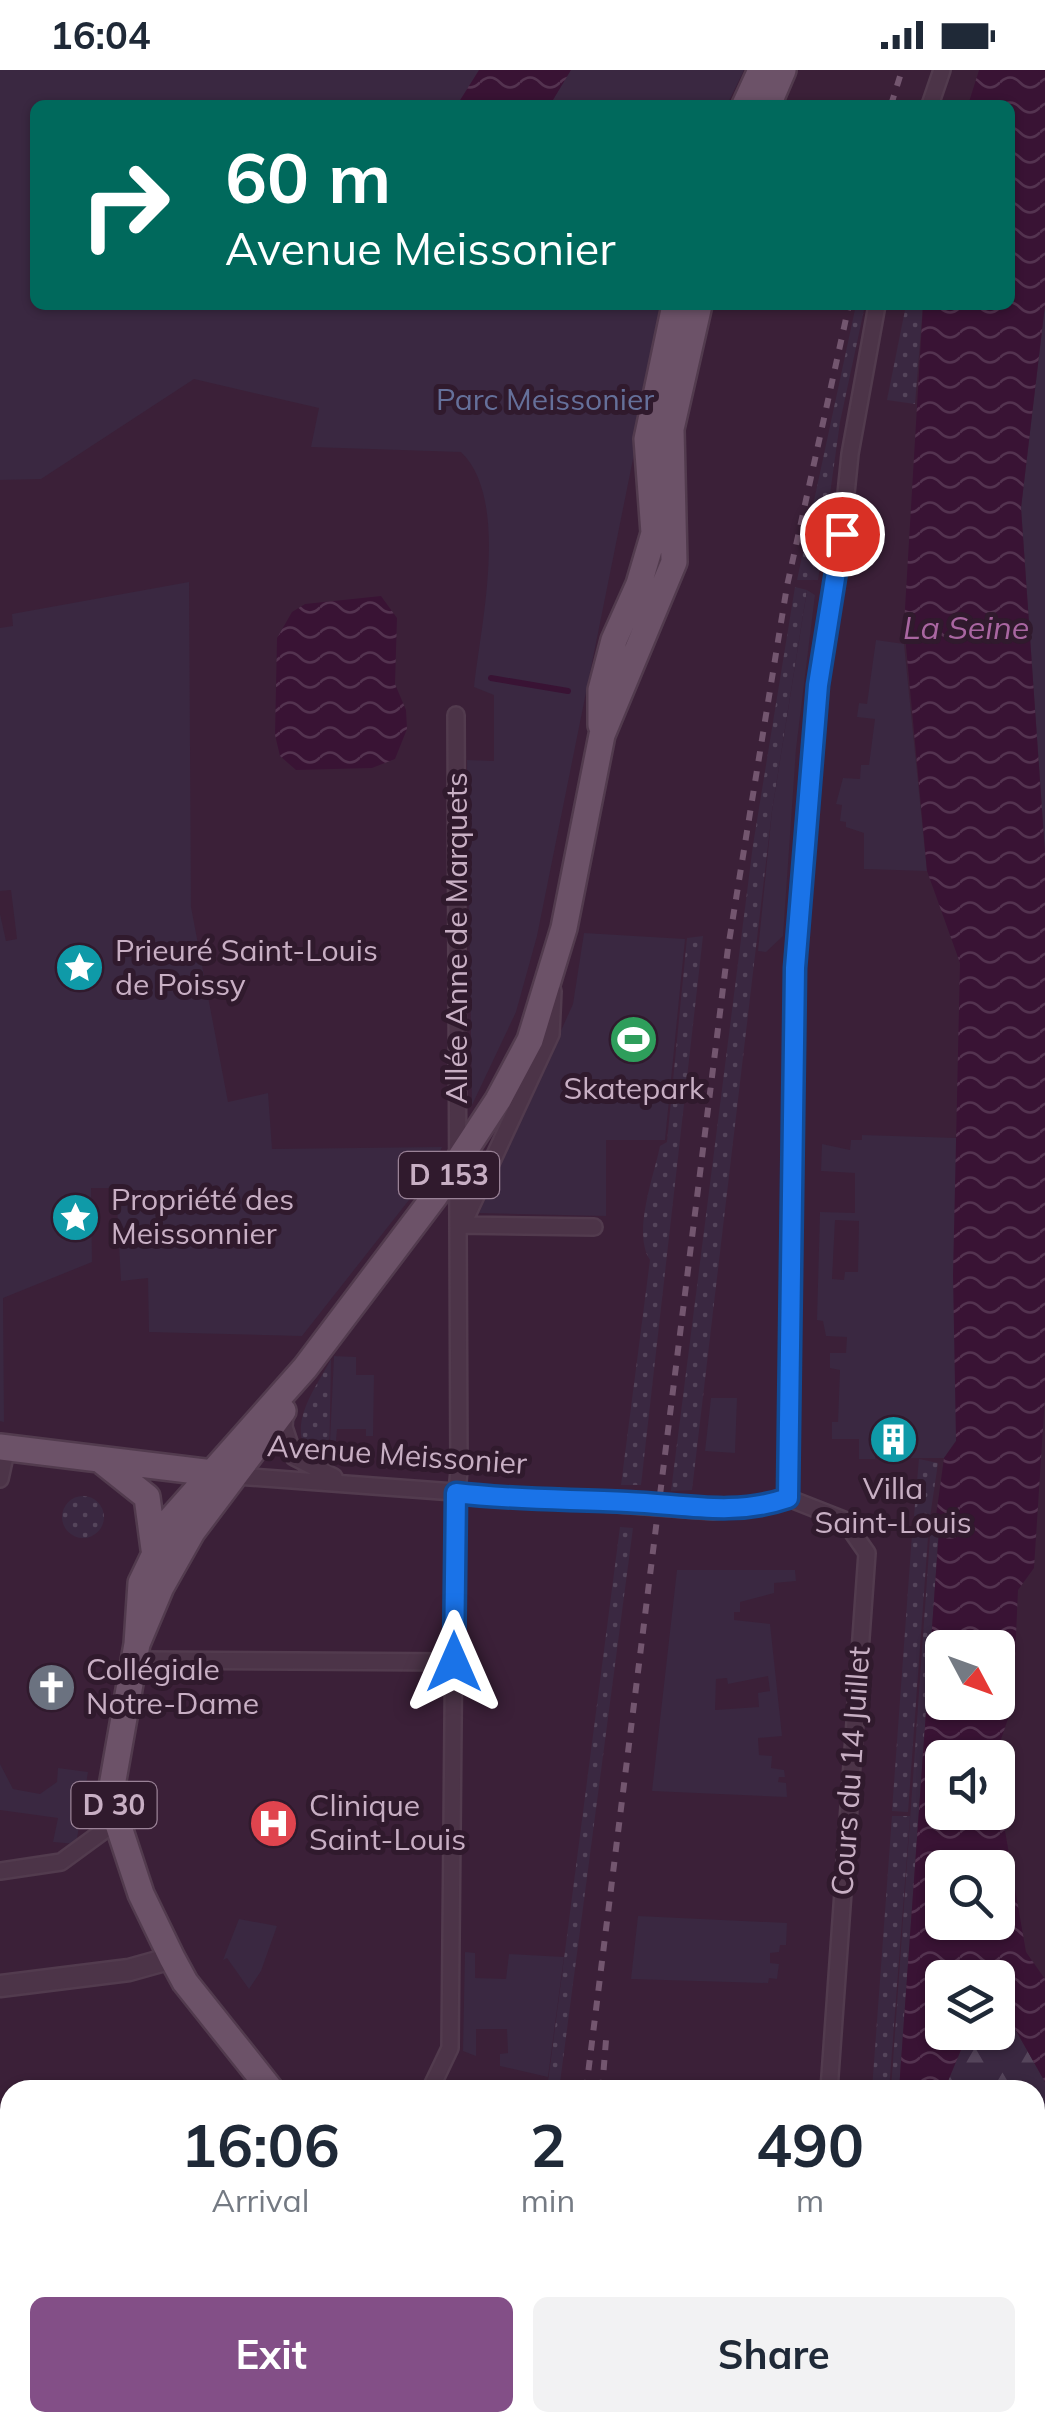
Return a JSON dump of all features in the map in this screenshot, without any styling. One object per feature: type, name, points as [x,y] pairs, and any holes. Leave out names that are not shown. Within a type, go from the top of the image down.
[{"type":"main road","points":[[747,100],[760,70]]},
{"type":"main road","points":[[770,100],[783,70]]},
{"type":"main road","name":"D 153","points":[[136,1652],[137,1599],[154,1550],[172,1518],[223,1474],[305,1368],[458,1162],[530,1040],[555,960],[602,735],[605,672],[654,533],[647,439],[674,310]]},
{"type":"main road","name":"D 153","points":[[602,735],[674,562],[671,429],[698,310]]},
{"type":"main road","name":"D 30","points":[[258,2077],[185,1982],[172,1958],[141,1894],[117,1820],[112,1786],[136,1652],[175,1558],[223,1474],[288,1402],[305,1368]]},
{"type":"main road","name":"Avenue Meissonier","points":[[4,1447],[223,1474]]},
{"type":"main road","points":[[98,1459],[147,1497],[154,1550]]},
{"type":"street","points":[[932,100],[942,70]]},
{"type":"street","points":[[788,1498],[795,968],[818,685],[838,574],[850,454],[876,310]]},
{"type":"street","name":"Allée Anne de Marquets","points":[[435,2080],[450,2048],[458,1225],[456,715]]},
{"type":"street","points":[[458,1225],[468,1213],[551,1034],[555,960]]},
{"type":"street","points":[[458,1225],[594,1226]]},
{"type":"street","points":[[288,1402],[284,1427],[294,1457],[347,1482]]},
{"type":"street","points":[[0,1479],[4,1447]]},
{"type":"street","name":"Avenue Meissonier","points":[[223,1474],[714,1511],[764,1506],[788,1498]]},
{"type":"street","name":"Cours du 14 Juillet","points":[[788,1498],[844,1520],[867,1553],[831,2080]]},
{"type":"street","points":[[136,1652],[454,1662]]},
{"type":"street","points":[[0,1871],[61,1862],[117,1820]]},
{"type":"street","points":[[0,1986],[129,1970],[172,1958]]},
{"type":"green space","name":"Parc Meissonier","points":[[0,70],[744,70],[729,100],[30,100],[30,310],[663,310],[537,936],[516,1012],[472,1105],[467,760],[494,761],[494,695],[474,687],[486,597],[488,530],[485,500],[476,473],[461,452],[311,447],[319,408],[194,379],[41,479],[0,480]]},
{"type":"green space","points":[[1045,305],[1045,853],[1021,508]]},
{"type":"green space","points":[[855,310],[864,310],[840,422],[818,580],[797,580]]},
{"type":"green space","points":[[905,310],[923,310],[915,404],[887,400]]},
{"type":"green space","points":[[189,582],[191,907],[228,1102],[268,1093],[272,1149],[442,1147],[431,1172],[302,1336],[149,1332],[148,1278],[121,1281],[116,1188],[91,1188],[92,1262],[3,1298],[4,1422],[0,1421],[0,914],[6,941],[17,939],[11,890],[0,891],[0,628],[13,626],[12,614]]},
{"type":"green space","points":[[795,587],[807,590],[772,811],[692,1490],[671,1491],[753,845]]},
{"type":"green space","points":[[807,590],[815,595],[796,749],[783,936],[766,952],[758,951],[772,811]]},
{"type":"green space","points":[[876,640],[904,644],[927,871],[864,869],[864,833],[840,821],[842,805],[836,804],[843,778],[860,779],[861,765],[869,765],[875,719],[857,717],[859,703],[867,704]]},
{"type":"green space","points":[[584,933],[685,939],[665,1140],[606,1140],[606,1216],[479,1213],[573,1004]]},
{"type":"green space","points":[[703,936],[641,1485],[621,1485],[650,1260],[643,1235],[646,1204],[660,1146],[667,1142],[687,938]]},
{"type":"green space","points":[[862,1135],[956,1138],[956,1441],[944,1458],[911,1458],[910,1422],[875,1423],[875,1459],[859,1459],[859,1439],[832,1439],[832,1422],[838,1422],[840,1370],[830,1368],[830,1353],[846,1353],[847,1337],[826,1336],[823,1321],[817,1320],[820,1212],[855,1213],[855,1173],[821,1171],[822,1144],[850,1150],[851,1140],[862,1140]],"holes":[[[835,1220],[859,1221],[858,1272],[845,1272],[844,1280],[832,1279]]]},
{"type":"green space","points":[[334,1356],[356,1357],[356,1375],[374,1375],[373,1436],[366,1436],[366,1429],[337,1429],[336,1441],[330,1441]]},
{"type":"green space","points":[[331,1359],[329,1463],[310,1457],[301,1432],[306,1407]]},
{"type":"green space","points":[[711,1398],[737,1398],[735,1453],[705,1451]]},
{"type":"green space","points":[[919,1459],[938,1463],[930,1517],[914,1516]]},
{"type":"green space","points":[[83,1496],[98,1502],[104,1517],[98,1532],[83,1538],[68,1532],[62,1517],[68,1502]]},
{"type":"green space","points":[[913,1521],[929,1523],[908,1812],[892,1811]]},
{"type":"green space","points":[[931,1523],[939,1529],[932,1630],[925,1630],[925,1720],[900,2080],[892,2080]]},
{"type":"green space","points":[[620,1527],[633,1528],[560,2080],[548,2080]]},
{"type":"green space","points":[[677,1570],[795,1570],[796,1581],[774,1583],[774,1593],[740,1602],[740,1612],[734,1612],[734,1620],[770,1624],[782,1736],[758,1738],[759,1755],[772,1756],[771,1768],[784,1770],[785,1777],[779,1777],[778,1782],[786,1783],[787,1797],[652,1791]],"holes":[[[768,1676],[770,1691],[758,1693],[759,1707],[715,1710],[716,1679],[727,1678],[728,1684]]]},
{"type":"green space","points":[[0,1764],[13,1789],[40,1794],[57,1782],[58,1768],[88,1772],[76,1844],[53,1842],[58,1818],[0,1810]]},
{"type":"green space","points":[[892,1816],[910,1816],[890,2080],[873,2080]]},
{"type":"green space","points":[[638,1916],[787,1923],[786,1945],[780,1945],[779,1952],[770,1953],[770,1963],[779,1964],[777,1979],[769,1978],[768,1983],[631,1979]]},
{"type":"green space","points":[[239,1919],[277,1926],[261,1971],[249,1989],[227,1958],[223,1960]]},
{"type":"green space","points":[[465,1952],[475,1953],[475,1978],[506,1979],[509,1954],[564,1957],[548,2077],[500,2066],[500,2054],[508,2053],[507,2029],[476,2029],[476,2056],[463,2051]]},
{"type":"green space","points":[[1015,2029],[1044,2080],[948,2080],[961,2050],[1015,2050]]},
{"type":"water","points":[[479,70],[571,70],[553,100],[460,100]]},
{"type":"water","name":"La Seine","points":[[979,70],[1045,70],[1045,305],[1021,508],[1045,853],[1045,1397],[1034,1568],[1018,1590],[1015,1658],[1015,1630],[932,1630],[939,1530],[935,1523],[944,1458],[956,1441],[953,1275],[960,963],[927,871],[904,625],[923,310],[1015,310],[1015,100],[970,100]]},
{"type":"water","points":[[381,596],[397,618],[395,684],[406,710],[407,729],[395,759],[372,768],[296,770],[280,756],[275,735],[277,638],[292,612],[305,604]]},
{"type":"water","name":"La Seine","points":[[925,1720],[1008,1720],[1001,1740],[925,1740],[925,1830],[1005,1830],[1008,1850],[925,1850],[925,1940],[1015,1940],[1015,1888],[1026,1952],[1045,1979],[1045,2080],[1015,2029],[1015,1960],[925,1960],[925,2050],[961,2050],[948,2080],[900,2080]]},
{"type":"waterway","points":[[491,678],[568,691]]},
{"type":"railway","points":[[893,100],[902,70]]},
{"type":"railway","points":[[587,2080],[728,948],[787,586],[848,310]]},
{"type":"railway","points":[[603,2080],[606,2040]]},
{"type":"place","name":"Prieuré Saint-Louis de Poissy","points":[[80,968]]},
{"type":"place","name":"Skatepark","points":[[634,1040]]},
{"type":"place","name":"Propriété des Meissonnier","points":[[76,1217]]},
{"type":"place","name":"Villa Saint-Louis","points":[[893,1440]]},
{"type":"place","name":"Collégiale Notre-Dame","points":[[51,1687]]},
{"type":"place","name":"Clinique Saint-Louis","points":[[274,1823]]},
{"type":"route","points":[[454,1662],[456,1493],[634,1502],[714,1511],[764,1506],[788,1498],[795,968],[818,685],[842,534]]}]
